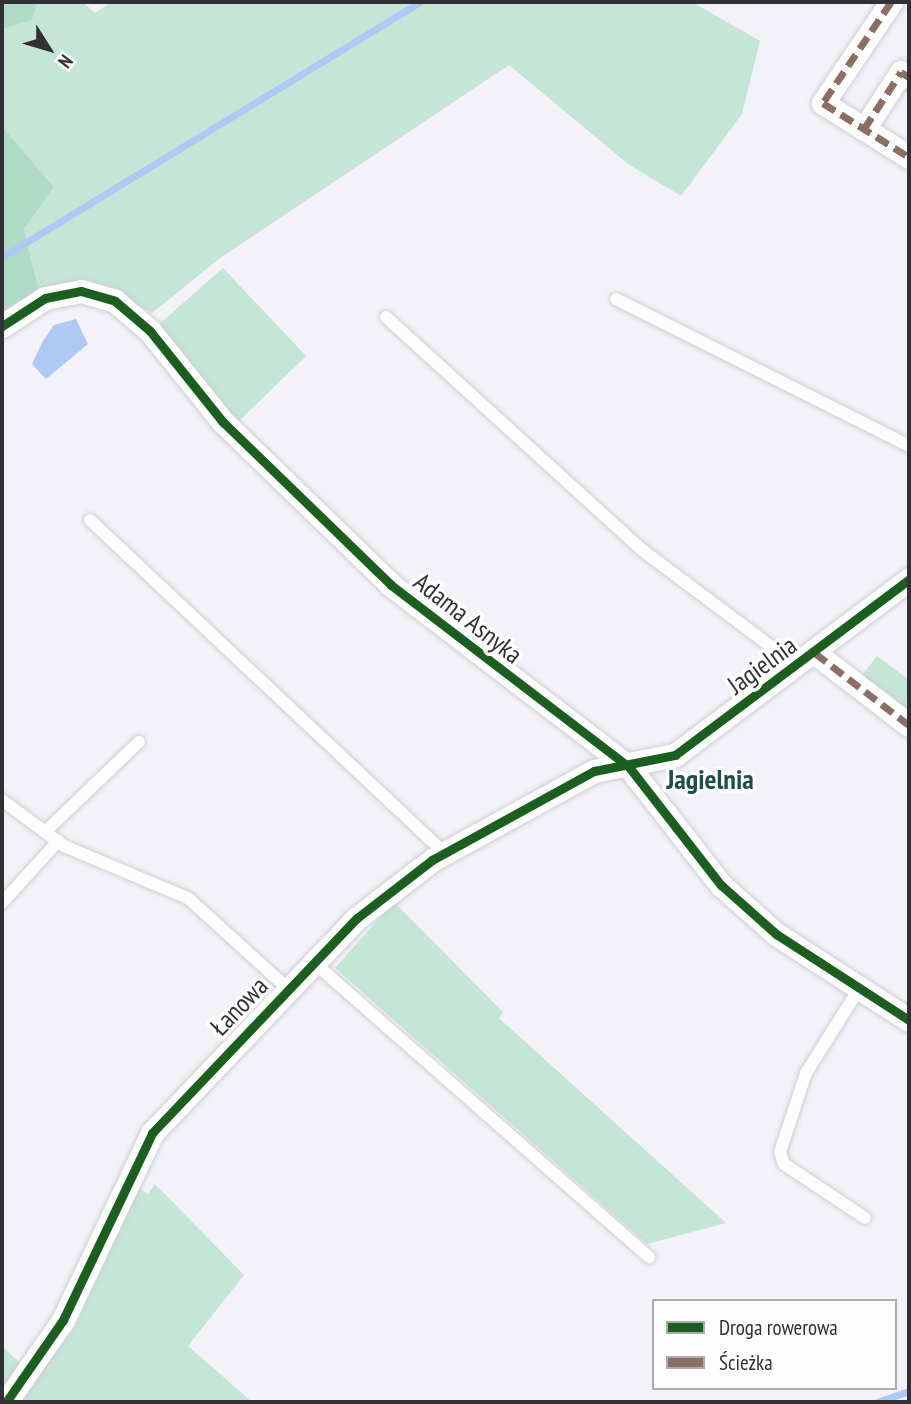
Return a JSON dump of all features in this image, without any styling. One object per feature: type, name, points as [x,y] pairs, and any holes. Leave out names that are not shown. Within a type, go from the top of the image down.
[{"type":"street","points":[[891,2],[823,103],[909,158]]},
{"type":"street","points":[[864,129],[901,72],[909,77]]},
{"type":"street","name":"Adama Asnyka","points":[[2,326],[45,298],[81,291],[115,301],[150,331],[223,422],[399,592],[629,767],[721,885],[776,934],[909,1020]]},
{"type":"street","name":"Jagielnia","points":[[629,767],[675,755],[905,590]]},
{"type":"street","points":[[806,659],[909,724]]},
{"type":"street","name":"Łanowa","points":[[6,1402],[63,1320],[152,1133],[286,987],[357,918],[444,853],[594,771],[629,767]]},
{"type":"lane","points":[[616,299],[909,446]]},
{"type":"lane","points":[[386,317],[642,550],[806,659]]},
{"type":"lane","points":[[90,520],[444,853]]},
{"type":"lane","points":[[44,832],[139,742]]},
{"type":"lane","points":[[2,800],[58,842],[188,898],[286,987]]},
{"type":"lane","points":[[2,903],[58,842]]},
{"type":"lane","points":[[312,961],[649,1257]]},
{"type":"lane","points":[[859,989],[806,1073],[780,1152],[784,1164],[866,1218]]},
{"type":"green space","points":[[2,2],[38,2],[32,20],[2,29]]},
{"type":"green space","points":[[38,2],[83,2],[95,13],[111,2],[692,2],[760,41],[742,114],[681,196],[628,164],[509,65],[220,258],[152,313],[120,296],[39,291],[24,229],[54,187],[2,126],[2,29],[32,20]]},
{"type":"green space","points":[[2,126],[54,187],[24,229],[39,291],[2,317]]},
{"type":"green space","points":[[223,268],[306,356],[238,422],[156,327]]},
{"type":"green space","points":[[877,656],[909,680],[909,717],[859,679]]},
{"type":"green space","points":[[394,902],[503,1012],[499,1018],[726,1223],[647,1244],[335,968]]},
{"type":"green space","points":[[155,1184],[244,1275],[188,1346],[252,1402],[18,1402],[76,1325],[138,1188],[148,1194]]},
{"type":"green space","points":[[2,1346],[22,1365],[2,1387]]},
{"type":"water","points":[[76,319],[88,344],[46,379],[32,364],[43,341],[54,325]]},
{"type":"waterway","points":[[2,257],[420,2]]},
{"type":"waterway","points":[[877,1402],[909,1391]]},
{"type":"marked path","points":[[891,2],[823,103],[909,157]]},
{"type":"marked path","points":[[864,129],[901,72],[909,77]]},
{"type":"marked path","points":[[815,653],[909,725]]},
{"type":"cycle path","points":[[2,326],[45,298],[81,291],[115,301],[150,331],[223,422],[391,585],[629,767],[721,885],[776,934],[909,1020]]},
{"type":"cycle path","points":[[6,1402],[63,1320],[152,1133],[357,918],[432,860],[594,771],[675,755],[909,579]]},
{"type":"district","name":"Jagielnia","points":[[710,779]]}]
